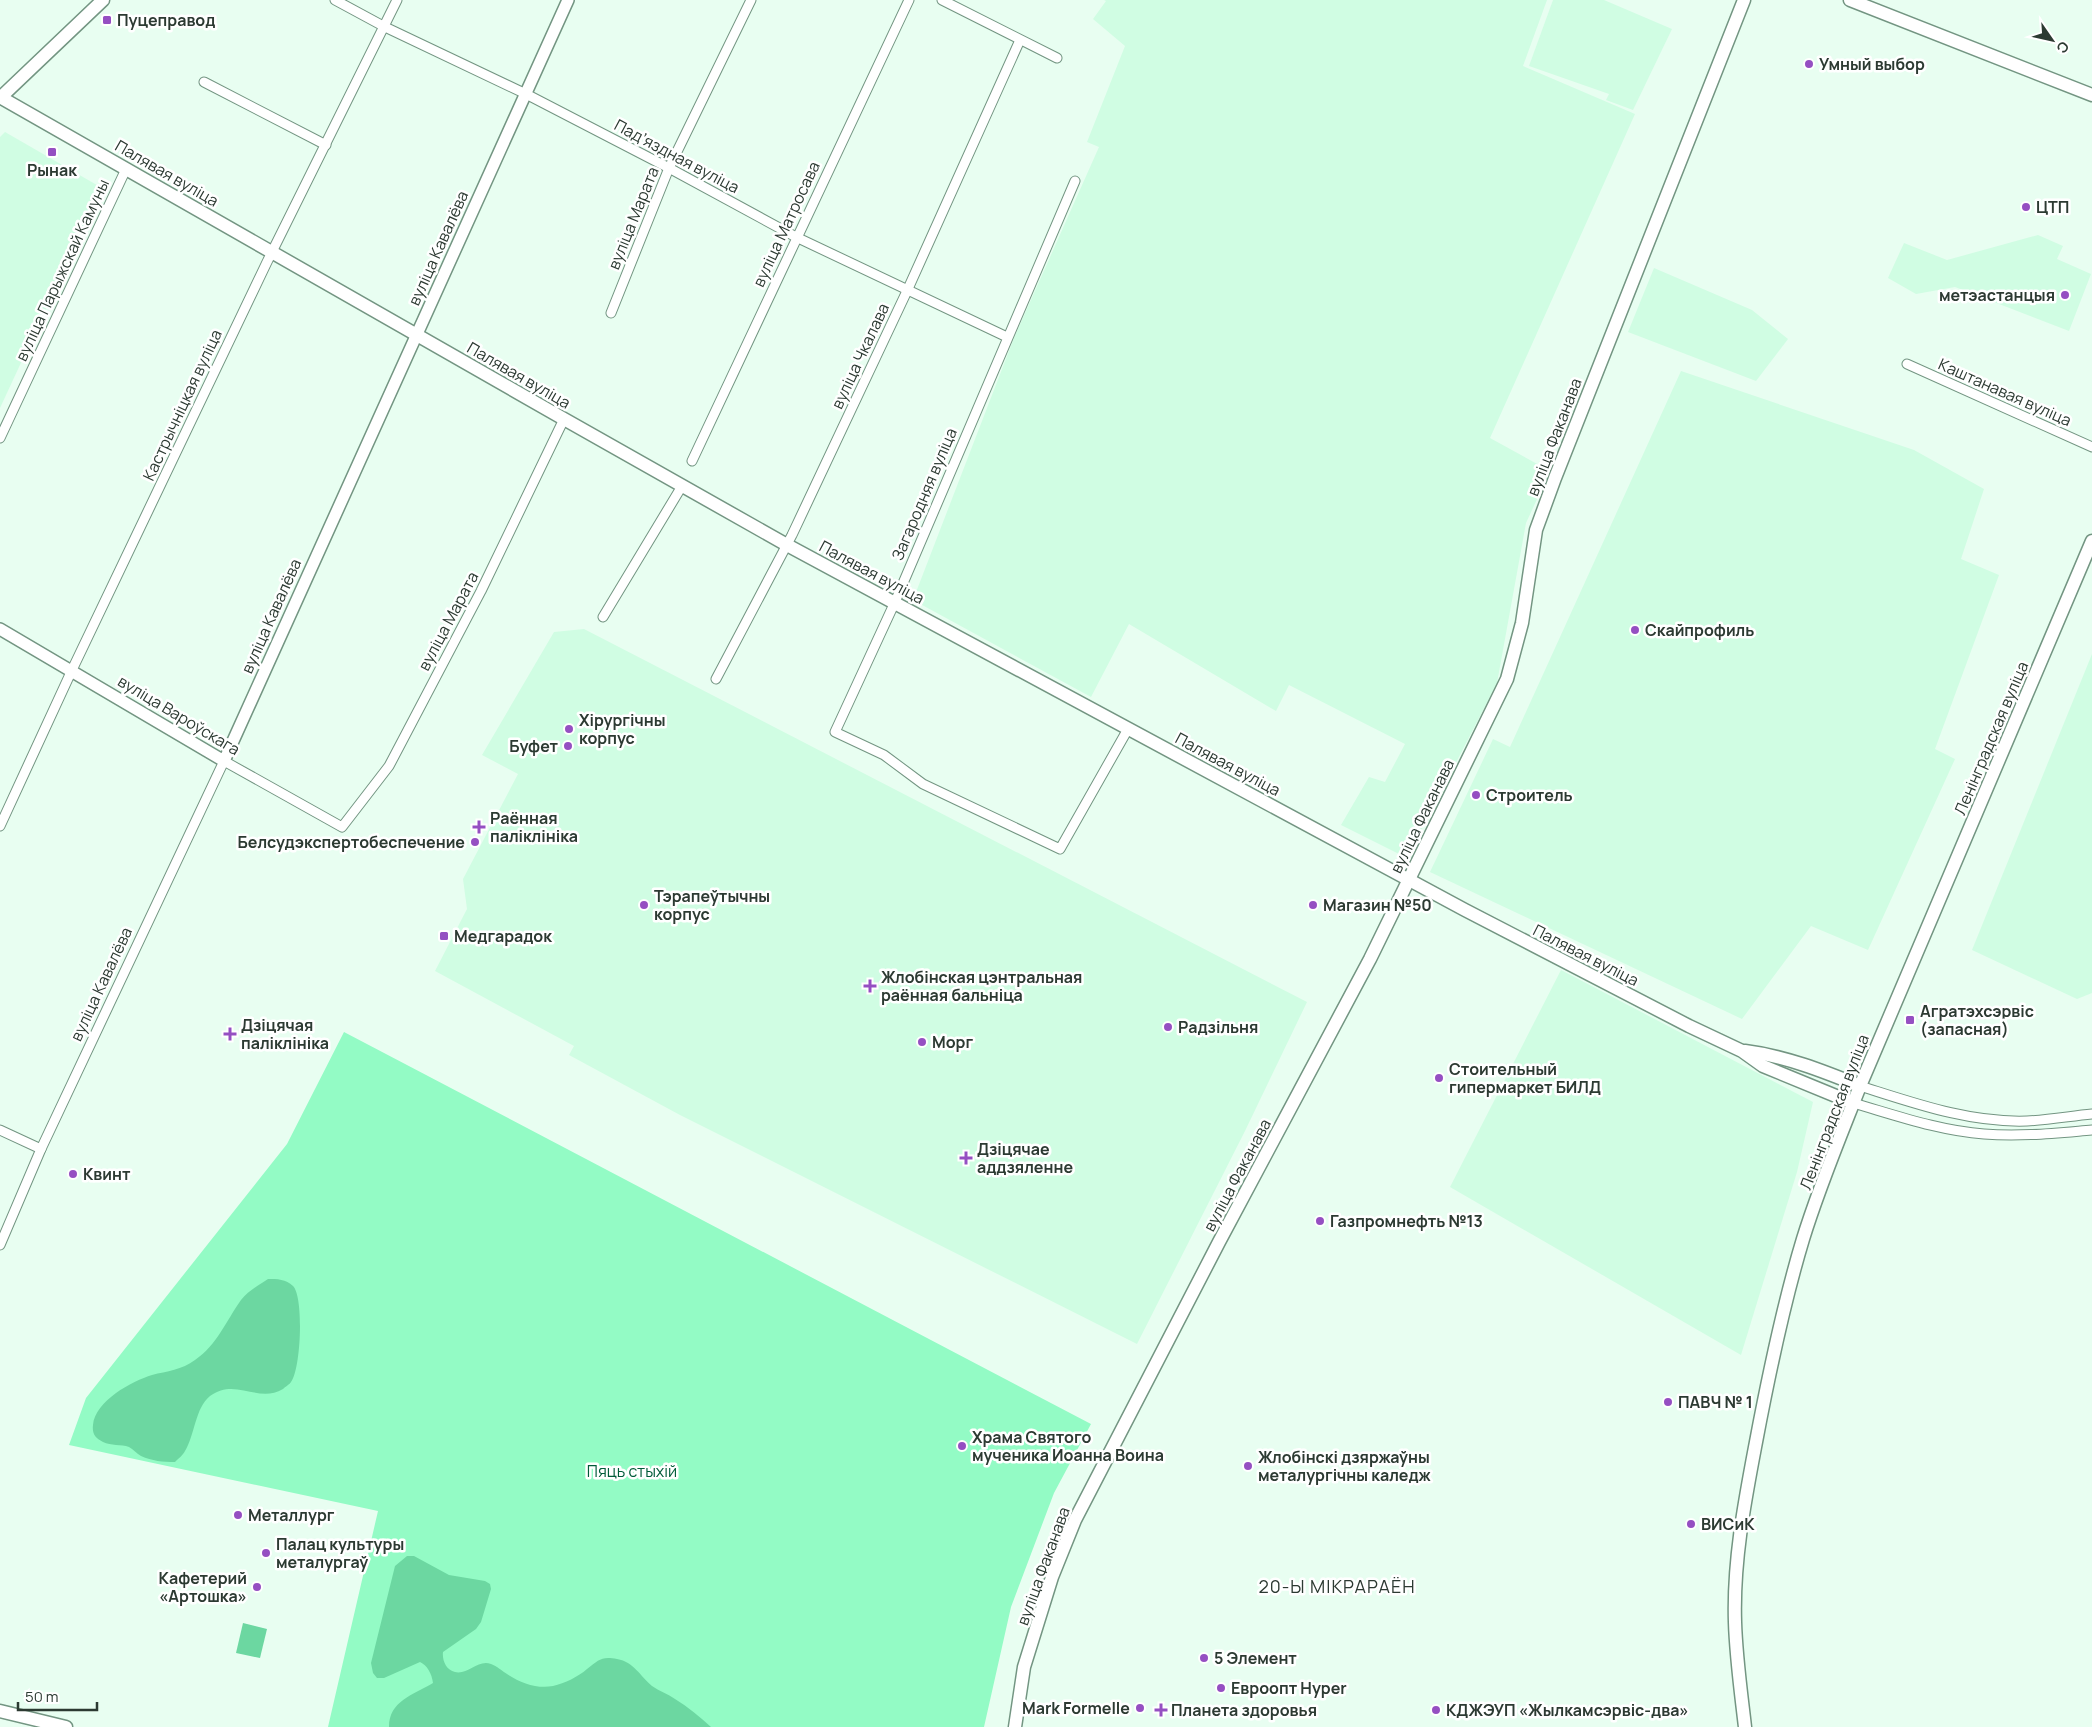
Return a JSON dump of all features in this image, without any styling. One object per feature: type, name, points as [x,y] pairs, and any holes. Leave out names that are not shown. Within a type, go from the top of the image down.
[{"type":"main road","points":[[0,97],[103,0]]},
{"type":"main road","name":"вуліца Факанава","points":[[1015,1727],[1024,1667],[1052,1577],[1075,1520],[1410,880],[1506,679],[1522,623],[1536,530],[1557,472],[1744,0]]},
{"type":"main road","points":[[1850,0],[2092,95]]},
{"type":"main road","name":"Палявая вуліца","points":[[0,97],[564,420],[787,545],[1410,880],[1688,1026],[1742,1051],[1764,1066],[1853,1103]]},
{"type":"main road","name":"Ленінградская вуліца","points":[[1746,1727],[1735,1621],[1740,1537],[1768,1381],[1785,1305],[1804,1239],[1825,1175],[1860,1086],[2092,541]]},
{"type":"main road","name":"Палявая вуліца","points":[[1742,1051],[1768,1054],[1824,1071],[1860,1086]]},
{"type":"main road","points":[[0,1710],[66,1727]]},
{"type":"street","name":"Падʼяздная вуліца","points":[[335,0],[385,27],[526,94],[669,168],[796,237],[1007,337]]},
{"type":"street","name":"Кастрычніцкая вуліца","points":[[0,826],[72,670],[272,252],[397,0]]},
{"type":"street","name":"вуліца Кавалёва","points":[[0,1244],[42,1149],[224,760],[568,0]]},
{"type":"street","name":"вуліца Марата","points":[[611,313],[669,168],[751,0]]},
{"type":"street","name":"вуліца Матросава","points":[[692,461],[909,0]]},
{"type":"street","points":[[942,0],[1057,58]]},
{"type":"street","name":"вуліца Чкалава","points":[[716,679],[787,545],[907,291],[1020,40]]},
{"type":"street","points":[[204,82],[326,145]]},
{"type":"street","name":"вуліца Парыжскай Камуны","points":[[0,438],[126,169]]},
{"type":"street","name":"Загародняя вуліца","points":[[1075,182],[895,602],[835,732],[884,755],[923,784],[1060,849],[1128,729]]},
{"type":"street","name":"Каштанавая вуліца","points":[[1906,364],[2092,447]]},
{"type":"street","name":"вуліца Марата","points":[[342,827],[389,766],[482,591],[564,420]]},
{"type":"street","points":[[603,617],[682,486]]},
{"type":"street","name":"вуліца Вароўскага","points":[[0,629],[342,827]]},
{"type":"street","points":[[1860,1086],[1942,1112],[1986,1119],[2027,1121],[2092,1114]]},
{"type":"street","points":[[1853,1103],[1901,1117],[1983,1134],[2029,1136],[2092,1130]]},
{"type":"street","points":[[0,1130],[42,1149]]},
{"type":"shaded area","points":[[1104,0],[1547,0],[1523,66],[1635,114],[1490,438],[1550,471],[1526,523],[1497,683],[1407,858],[1341,825],[1369,777],[1385,782],[1405,744],[1289,685],[1276,711],[1129,624],[1091,697],[913,600],[1014,338],[1099,147],[1087,142],[1125,46],[1093,19],[1106,1]]},
{"type":"shaded area","points":[[1553,0],[1604,0],[1672,29],[1633,110],[1606,100],[1609,94],[1529,66]]},
{"type":"shaded area","points":[[5,132],[102,188],[0,408],[0,137]]},
{"type":"shaded area","name":"метэастанцыя","points":[[2038,235],[2063,246],[2057,259],[2091,274],[2069,331],[1955,287],[1916,294],[1888,278],[1904,243],[1947,260]]},
{"type":"shaded area","points":[[1654,268],[1752,310],[1788,339],[1756,381],[1628,332]]},
{"type":"shaded area","points":[[1681,371],[1914,450],[1984,489],[1961,559],[1999,575],[1935,749],[1955,759],[1868,950],[1811,926],[1742,1019],[1430,872],[1493,739],[1510,747]]},
{"type":"shaded area","name":"Жлобінская цэнтральная раённая бальніца","points":[[584,629],[1307,1002],[1245,1131],[1137,1344],[680,1115],[569,1055],[574,1046],[435,971],[467,909],[463,879],[518,774],[482,755],[554,632]]},
{"type":"shaded area","points":[[2092,654],[2092,993],[2077,999],[1972,950]]},
{"type":"shaded area","points":[[1561,970],[1813,1102],[1797,1172],[1741,1355],[1450,1187]]},
{"type":"shaded area","points":[[268,1279],[278,1279],[293,1286],[299,1304],[299,1349],[294,1375],[290,1384],[274,1393],[265,1394],[229,1389],[210,1396],[201,1407],[185,1451],[175,1462],[149,1459],[129,1447],[106,1443],[96,1437],[93,1428],[95,1416],[107,1400],[135,1382],[152,1375],[180,1368],[203,1354],[221,1332],[244,1297]]},
{"type":"shaded area","points":[[407,1556],[414,1556],[449,1575],[485,1581],[490,1584],[491,1589],[481,1622],[476,1629],[443,1652],[445,1664],[452,1671],[460,1672],[486,1663],[495,1666],[523,1683],[547,1687],[558,1685],[580,1675],[600,1660],[607,1658],[617,1659],[628,1663],[652,1686],[685,1705],[711,1727],[389,1727],[390,1718],[398,1705],[410,1695],[433,1683],[429,1670],[420,1662],[384,1678],[377,1678],[373,1673],[371,1663],[395,1566]]},
{"type":"shaded area","points":[[243,1623],[267,1629],[260,1658],[236,1653]]},
{"type":"green space","name":"Пяць стыхій","points":[[344,1032],[1091,1424],[1054,1493],[1011,1607],[984,1727],[328,1727],[378,1511],[69,1445],[86,1398],[287,1144]]},
{"type":"place","name":"Пуцеправод","points":[[107,20]]},
{"type":"place","name":"Умный выбор","points":[[1809,64]]},
{"type":"place","name":"Рынак","points":[[52,152]]},
{"type":"place","name":"ЦТП","points":[[2026,207]]},
{"type":"place","name":"метэастанцыя","points":[[2065,295]]},
{"type":"place","name":"Скайпрофиль","points":[[1635,630]]},
{"type":"place","name":"Хірургічны корпус","points":[[569,729]]},
{"type":"place","name":"Буфет","points":[[568,746]]},
{"type":"place","name":"Строитель","points":[[1476,795]]},
{"type":"place","name":"Раённая паліклініка","points":[[479,827]]},
{"type":"place","name":"Белсудэкспертобеспечение","points":[[475,842]]},
{"type":"place","name":"Тэрапеўтычны корпус","points":[[644,905]]},
{"type":"place","name":"Магазин №50","points":[[1313,905]]},
{"type":"place","name":"Медгарадок","points":[[444,936]]},
{"type":"place","name":"Жлобінская цэнтральная раённая бальніца","points":[[870,986]]},
{"type":"place","name":"Агратэхсэрвіс (запасная)","points":[[1910,1020]]},
{"type":"place","name":"Радзільня","points":[[1168,1027]]},
{"type":"place","name":"Дзіцячая паліклініка","points":[[230,1034]]},
{"type":"place","name":"Морг","points":[[922,1042]]},
{"type":"place","name":"Стоительный гипермаркет БИЛД","points":[[1439,1078]]},
{"type":"place","name":"Дзіцячае аддзяленне","points":[[966,1158]]},
{"type":"place","name":"Квинт","points":[[73,1174]]},
{"type":"place","name":"Газпромнефть №13","points":[[1320,1221]]},
{"type":"place","name":"ПАВЧ № 1","points":[[1668,1402]]},
{"type":"place","name":"Храма Святого мученика Иоанна Воина","points":[[962,1446]]},
{"type":"place","name":"Жлобінскі дзяржаўны металургічны каледж","points":[[1248,1466]]},
{"type":"place","name":"Металлург","points":[[238,1515]]},
{"type":"place","name":"ВИСиК","points":[[1691,1524]]},
{"type":"place","name":"Палац культуры металургаў","points":[[266,1553]]},
{"type":"place","name":"Кафетерий «Артошка»","points":[[257,1587]]},
{"type":"place","name":"5 Элемент","points":[[1204,1658]]},
{"type":"place","name":"Евроопт Hyper","points":[[1221,1688]]},
{"type":"place","name":"Mark Formelle","points":[[1140,1708]]},
{"type":"place","name":"Планета здоровья","points":[[1161,1710]]},
{"type":"place","name":"КДЖЭУП «Жылкамсэрвіс-два»","points":[[1436,1710]]},
{"type":"district","name":"20-Ы МІКРАРАЁН","points":[[1337,1586]]}]
